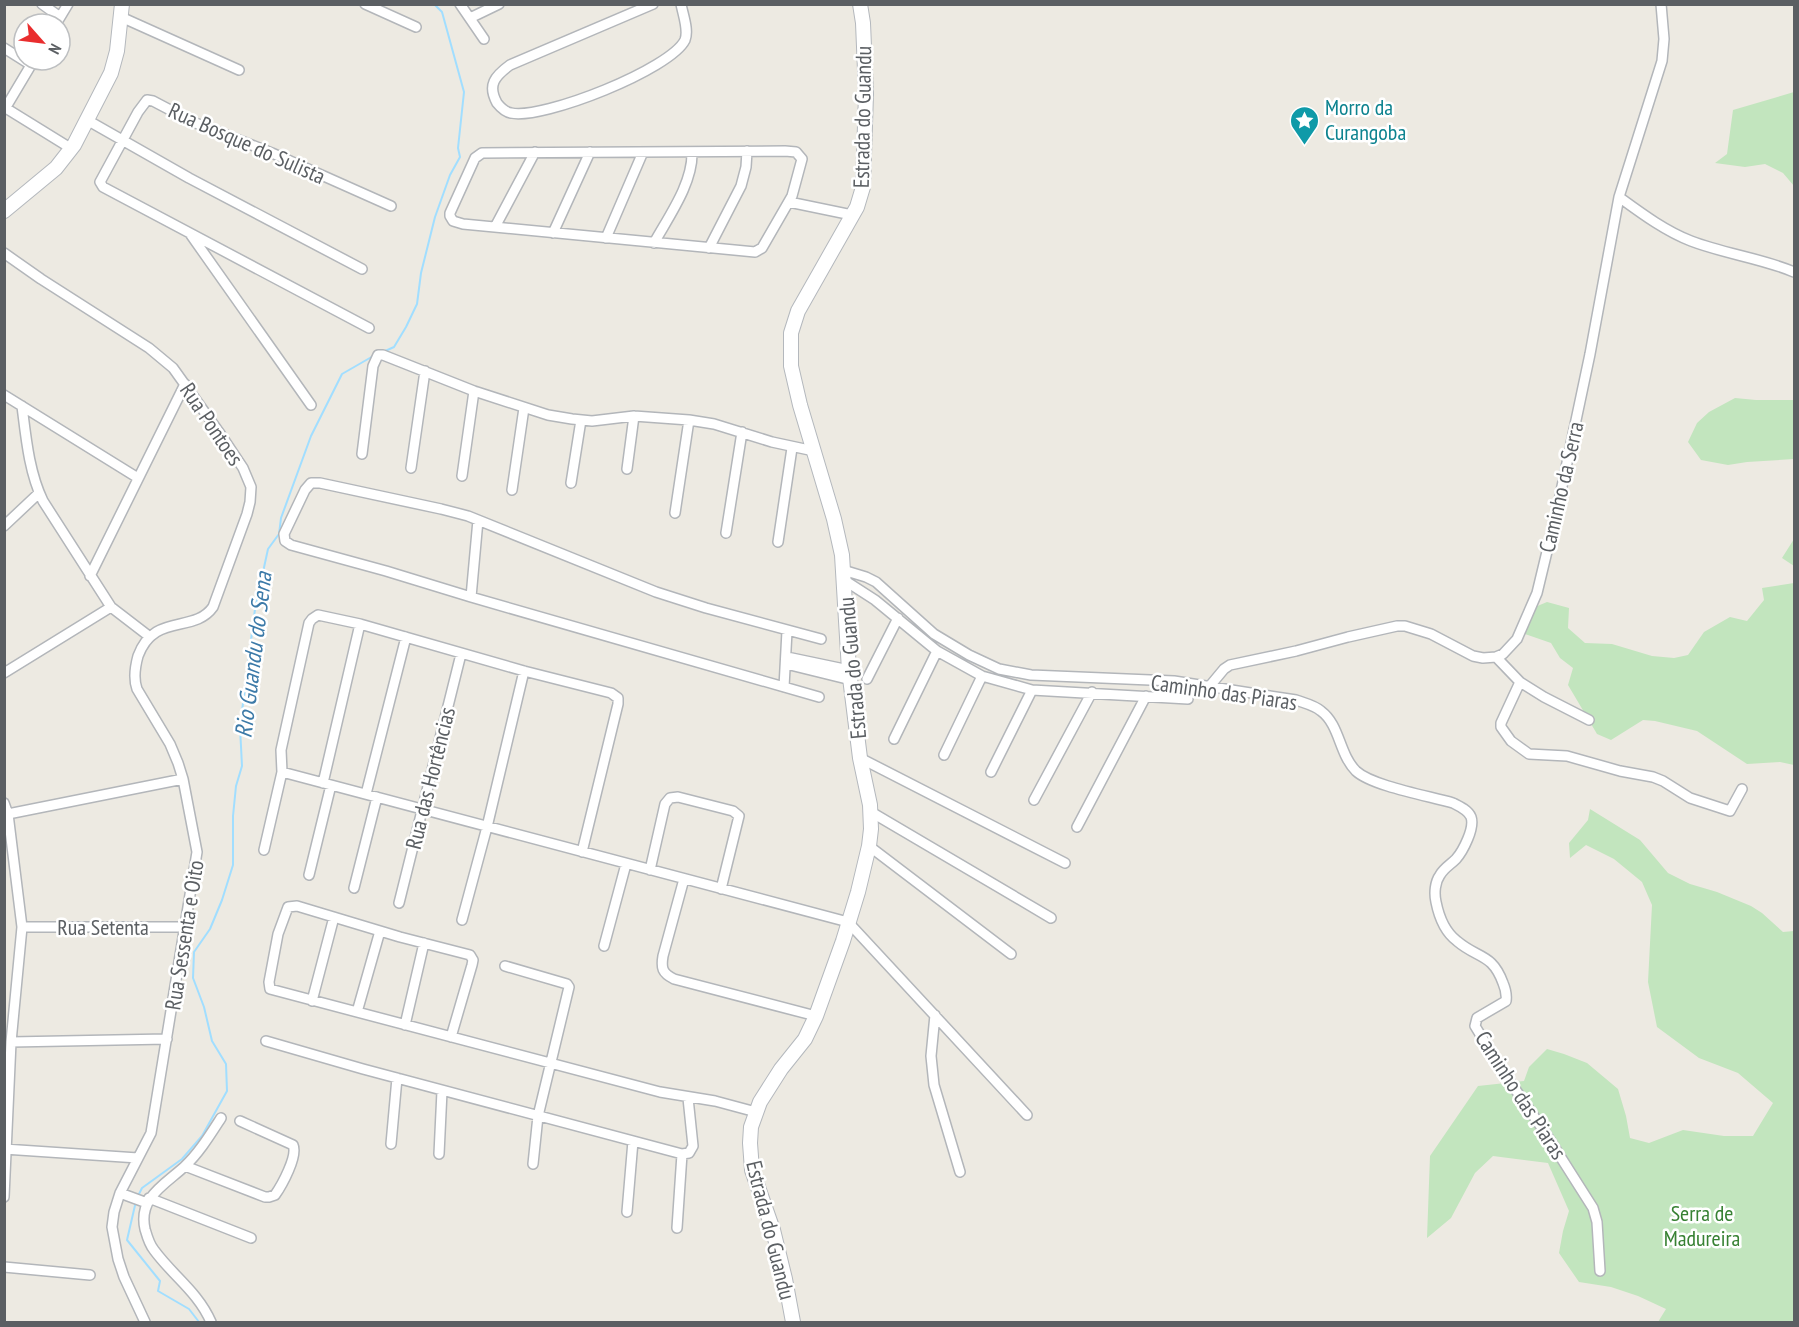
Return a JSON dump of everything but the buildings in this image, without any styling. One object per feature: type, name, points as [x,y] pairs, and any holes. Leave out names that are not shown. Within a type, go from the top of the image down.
[{"type":"street","points":[[364,4],[416,27]]},
{"type":"street","points":[[460,4],[484,39]]},
{"type":"street","points":[[470,18],[500,4]]},
{"type":"street","points":[[653,4],[510,65],[496,77],[492,86],[498,105],[504,111],[515,114],[551,108],[605,90],[653,66],[674,52],[686,39],[681,4]]},
{"type":"street","name":"Estrada do Guandu","points":[[793,1323],[773,1230],[752,1170],[751,1127],[759,1102],[805,1039],[816,1016],[858,892],[869,846],[871,812],[860,758],[850,675],[843,575],[834,519],[791,366],[791,333],[798,311],[859,202],[863,188],[866,154],[865,67],[860,4]]},
{"type":"street","name":"Caminho da Serra","points":[[1496,657],[1511,648],[1518,639],[1537,593],[1590,354],[1619,197],[1662,61],[1664,39],[1661,4]]},
{"type":"street","points":[[4,211],[56,168],[72,149],[111,73],[117,51],[122,11],[239,70]]},
{"type":"street","points":[[27,72],[5,107],[72,149]]},
{"type":"street","name":"Rua Bosque do Sulista","points":[[189,232],[101,185],[102,177],[147,100],[188,120],[272,153],[391,206]]},
{"type":"street","points":[[87,120],[362,269]]},
{"type":"street","points":[[785,151],[796,152],[800,155],[802,159],[789,202],[760,250],[755,252],[709,248],[463,224],[453,221],[450,216],[475,158],[482,153],[692,152],[785,151]]},
{"type":"street","points":[[553,232],[590,152]]},
{"type":"street","points":[[606,238],[643,152]]},
{"type":"street","points":[[654,243],[691,172],[692,152]]},
{"type":"street","points":[[709,248],[741,186],[747,152]]},
{"type":"street","points":[[495,227],[535,153]]},
{"type":"street","points":[[1619,197],[1667,229],[1691,241],[1794,272]]},
{"type":"street","points":[[789,202],[852,215]]},
{"type":"street","points":[[189,232],[369,328]]},
{"type":"street","points":[[189,232],[311,405]]},
{"type":"street","name":"Rua Pontoes","points":[[4,253],[158,354],[173,368],[243,468],[251,487],[250,502],[220,590],[210,611],[197,620],[157,631],[150,637]]},
{"type":"street","points":[[362,453],[375,359],[378,355],[474,391],[548,415],[580,420],[634,417],[689,420],[714,424],[771,442],[814,451]]},
{"type":"street","points":[[411,468],[425,371]]},
{"type":"street","points":[[90,576],[185,384]]},
{"type":"street","points":[[462,476],[474,391]]},
{"type":"street","points":[[4,394],[138,478]]},
{"type":"street","points":[[22,406],[35,484],[39,493],[111,607],[150,637]]},
{"type":"street","points":[[512,489],[524,408]]},
{"type":"street","points":[[627,469],[634,417]]},
{"type":"street","points":[[571,483],[580,420]]},
{"type":"street","points":[[675,513],[689,420]]},
{"type":"street","points":[[726,533],[742,432]]},
{"type":"street","points":[[778,542],[792,447]]},
{"type":"street","points":[[819,697],[471,597],[386,570],[291,545],[285,541],[284,534],[305,490],[311,483],[315,483],[441,509],[478,520],[656,592],[821,639]]},
{"type":"street","points":[[4,526],[39,493]]},
{"type":"street","points":[[471,597],[478,520]]},
{"type":"street","points":[[843,575],[937,651],[982,676],[1032,690],[1188,699]]},
{"type":"street","name":"Caminho das Piaras","points":[[843,575],[876,582],[934,634],[969,655],[999,669],[1031,675],[1174,681],[1296,699],[1311,705],[1328,718],[1347,759],[1356,771],[1381,784],[1462,807],[1471,816],[1469,837],[1455,860],[1439,875],[1435,900],[1444,927],[1466,947],[1490,960],[1502,979],[1506,1001],[1477,1018],[1475,1026],[1593,1208],[1598,1222],[1600,1271]]},
{"type":"street","points":[[4,673],[111,607]]},
{"type":"street","points":[[264,850],[282,772],[280,750],[309,623],[318,615],[360,624],[461,654],[611,693],[618,700],[582,852]]},
{"type":"street","points":[[867,679],[898,618]]},
{"type":"street","points":[[309,875],[360,624]]},
{"type":"street","points":[[1209,687],[1230,665],[1405,626],[1431,634],[1473,656],[1496,657],[1520,682],[1589,720]]},
{"type":"street","points":[[784,687],[787,631]]},
{"type":"street","name":"Rua Sessenta e Oito","points":[[145,1323],[124,1277],[112,1227],[114,1212],[152,1133],[197,852],[183,779],[170,744],[135,683],[137,659],[150,637]]},
{"type":"street","points":[[366,794],[406,637]]},
{"type":"street","points":[[894,739],[937,651]]},
{"type":"street","name":"Rua das Hortências","points":[[399,903],[461,654]]},
{"type":"street","points":[[787,661],[850,675]]},
{"type":"street","points":[[462,920],[524,671]]},
{"type":"street","points":[[944,755],[982,676]]},
{"type":"street","points":[[1520,682],[1504,715],[1501,727],[1511,741],[1529,754],[1567,756],[1620,771],[1653,777],[1690,798],[1730,811],[1742,789]]},
{"type":"street","points":[[991,772],[1032,690]]},
{"type":"street","points":[[1034,800],[1092,692]]},
{"type":"street","points":[[1077,827],[1146,696]]},
{"type":"street","points":[[860,758],[1065,863]]},
{"type":"street","points":[[282,772],[848,922],[1027,1115]]},
{"type":"street","points":[[8,814],[183,779]]},
{"type":"street","points":[[354,888],[377,797]]},
{"type":"street","points":[[650,870],[665,804],[670,798],[678,797],[738,814],[739,820],[721,889]]},
{"type":"street","points":[[4,803],[8,814],[22,927],[11,1042],[4,1197]]},
{"type":"street","points":[[871,812],[1051,918]]},
{"type":"street","points":[[869,846],[1011,954]]},
{"type":"street","points":[[604,946],[626,864]]},
{"type":"street","points":[[684,879],[663,956],[662,966],[665,973],[674,978],[816,1016]]},
{"type":"street","points":[[451,1037],[472,965],[472,958],[466,953],[380,931],[297,906],[290,906],[285,913],[278,934],[269,987],[272,990],[660,1092],[715,1101],[756,1112]]},
{"type":"street","points":[[312,1000],[334,917]]},
{"type":"street","name":"Rua Setenta","points":[[22,927],[184,927]]},
{"type":"street","points":[[357,1012],[380,931]]},
{"type":"street","points":[[405,1025],[424,943]]},
{"type":"street","points":[[506,966],[567,984],[569,987],[538,1116],[533,1164]]},
{"type":"street","points":[[4,990],[15,991]]},
{"type":"street","points":[[935,1015],[931,1056],[934,1085],[960,1172]]},
{"type":"street","points":[[11,1042],[167,1039]]},
{"type":"street","points":[[266,1041],[682,1154],[689,1153],[693,1146],[688,1098]]},
{"type":"street","points":[[391,1144],[398,1078]]},
{"type":"street","points":[[439,1154],[442,1090]]},
{"type":"street","points":[[211,1323],[201,1302],[153,1250],[144,1221],[146,1201],[185,1166],[220,1118]]},
{"type":"street","points":[[185,1166],[265,1197],[275,1195],[293,1159],[295,1150],[293,1145],[240,1121]]},
{"type":"street","points":[[627,1212],[633,1141]]},
{"type":"street","points":[[6,1149],[138,1158]]},
{"type":"street","points":[[677,1228],[682,1154]]},
{"type":"street","points":[[122,1194],[251,1238]]},
{"type":"street","points":[[4,1267],[90,1275]]},
{"type":"green space","points":[[1794,92],[1794,186],[1783,173],[1765,164],[1745,167],[1715,163],[1727,154],[1733,110]]},
{"type":"green space","points":[[1735,398],[1794,400],[1794,459],[1728,465],[1701,460],[1688,442],[1697,423],[1709,412]]},
{"type":"green space","points":[[1794,539],[1794,566],[1782,558]]},
{"type":"green space","points":[[1794,583],[1794,765],[1780,762],[1747,764],[1697,731],[1655,721],[1643,720],[1611,740],[1597,734],[1568,685],[1573,668],[1560,658],[1551,643],[1525,634],[1535,607],[1547,602],[1569,608],[1568,628],[1585,643],[1612,644],[1652,656],[1674,658],[1688,655],[1704,632],[1730,617],[1747,621],[1764,600],[1762,588]]},
{"type":"green space","name":"Serra de Madureira","points":[[1590,809],[1640,840],[1668,873],[1690,884],[1751,906],[1783,932],[1794,931],[1794,1322],[1658,1322],[1666,1309],[1611,1287],[1579,1282],[1559,1253],[1569,1211],[1548,1163],[1493,1156],[1475,1173],[1451,1218],[1427,1238],[1430,1156],[1478,1086],[1524,1081],[1529,1067],[1547,1049],[1587,1063],[1618,1089],[1630,1138],[1649,1143],[1683,1130],[1724,1136],[1753,1136],[1773,1103],[1738,1073],[1699,1058],[1657,1027],[1648,982],[1652,905],[1642,882],[1614,859],[1586,845],[1570,858],[1569,843],[1588,820]]},
{"type":"waterway","name":"Rio Guandu do Sena","points":[[383,352],[394,347],[417,304],[421,273],[435,217],[450,175],[460,157],[458,148],[464,92],[442,12],[434,4]]},
{"type":"waterway","name":"Rio Guandu do Sena","points":[[138,1196],[142,1188],[182,1159],[202,1136],[227,1091],[226,1064],[212,1041],[204,1007],[193,978],[194,952],[210,929],[233,865],[233,816],[236,786],[242,766],[240,727],[255,609],[268,549],[279,534],[281,518],[311,436],[342,374],[375,355]]},
{"type":"waterway","name":"Rio Guandu do Sena","points":[[136,1201],[127,1240],[160,1281],[158,1291],[189,1309],[199,1322]]},
{"type":"place","name":"Morro da Curangoba","points":[[1304,146]]}]
